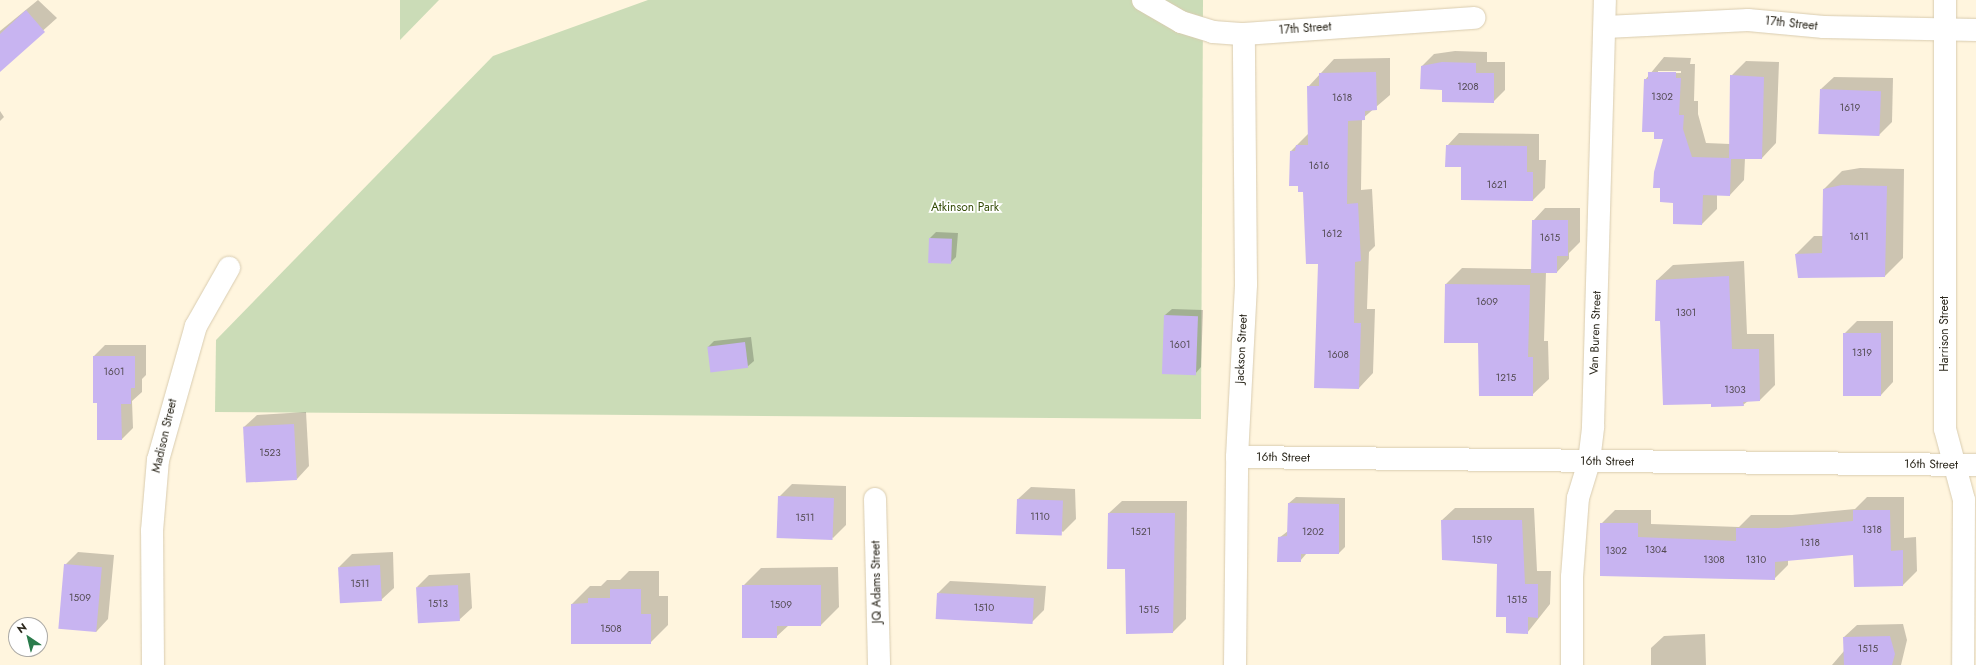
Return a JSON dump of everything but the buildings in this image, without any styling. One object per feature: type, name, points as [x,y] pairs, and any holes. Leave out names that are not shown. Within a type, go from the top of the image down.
[{"type":"street","name":"17th Street","points":[[1143,0],[1181,22],[1213,32],[1244,34],[1474,18]]},
{"type":"street","name":"Van Buren Street","points":[[1572,665],[1572,577],[1578,498],[1589,461],[1593,426],[1606,27],[1605,0]]},
{"type":"street","name":"Harrison Street","points":[[1945,0],[1945,429],[1964,500],[1963,665]]},
{"type":"street","name":"17th Street","points":[[1606,27],[1748,20],[1824,27],[1976,30]]},
{"type":"street","name":"Jackson Street","points":[[1235,665],[1237,457],[1243,316],[1246,284],[1244,34]]},
{"type":"street","name":"Madison Street","points":[[153,665],[152,532],[158,460],[196,326],[230,268]]},
{"type":"street","name":"16th Street","points":[[1237,457],[1976,465]]},
{"type":"street","name":"JQ Adams Street","points":[[875,499],[879,665]]},
{"type":"green space","points":[[400,0],[439,0],[400,40]]},
{"type":"green space","name":"Atkinson Park","points":[[648,0],[1203,0],[1201,419],[215,412],[216,340],[493,56]]}]
